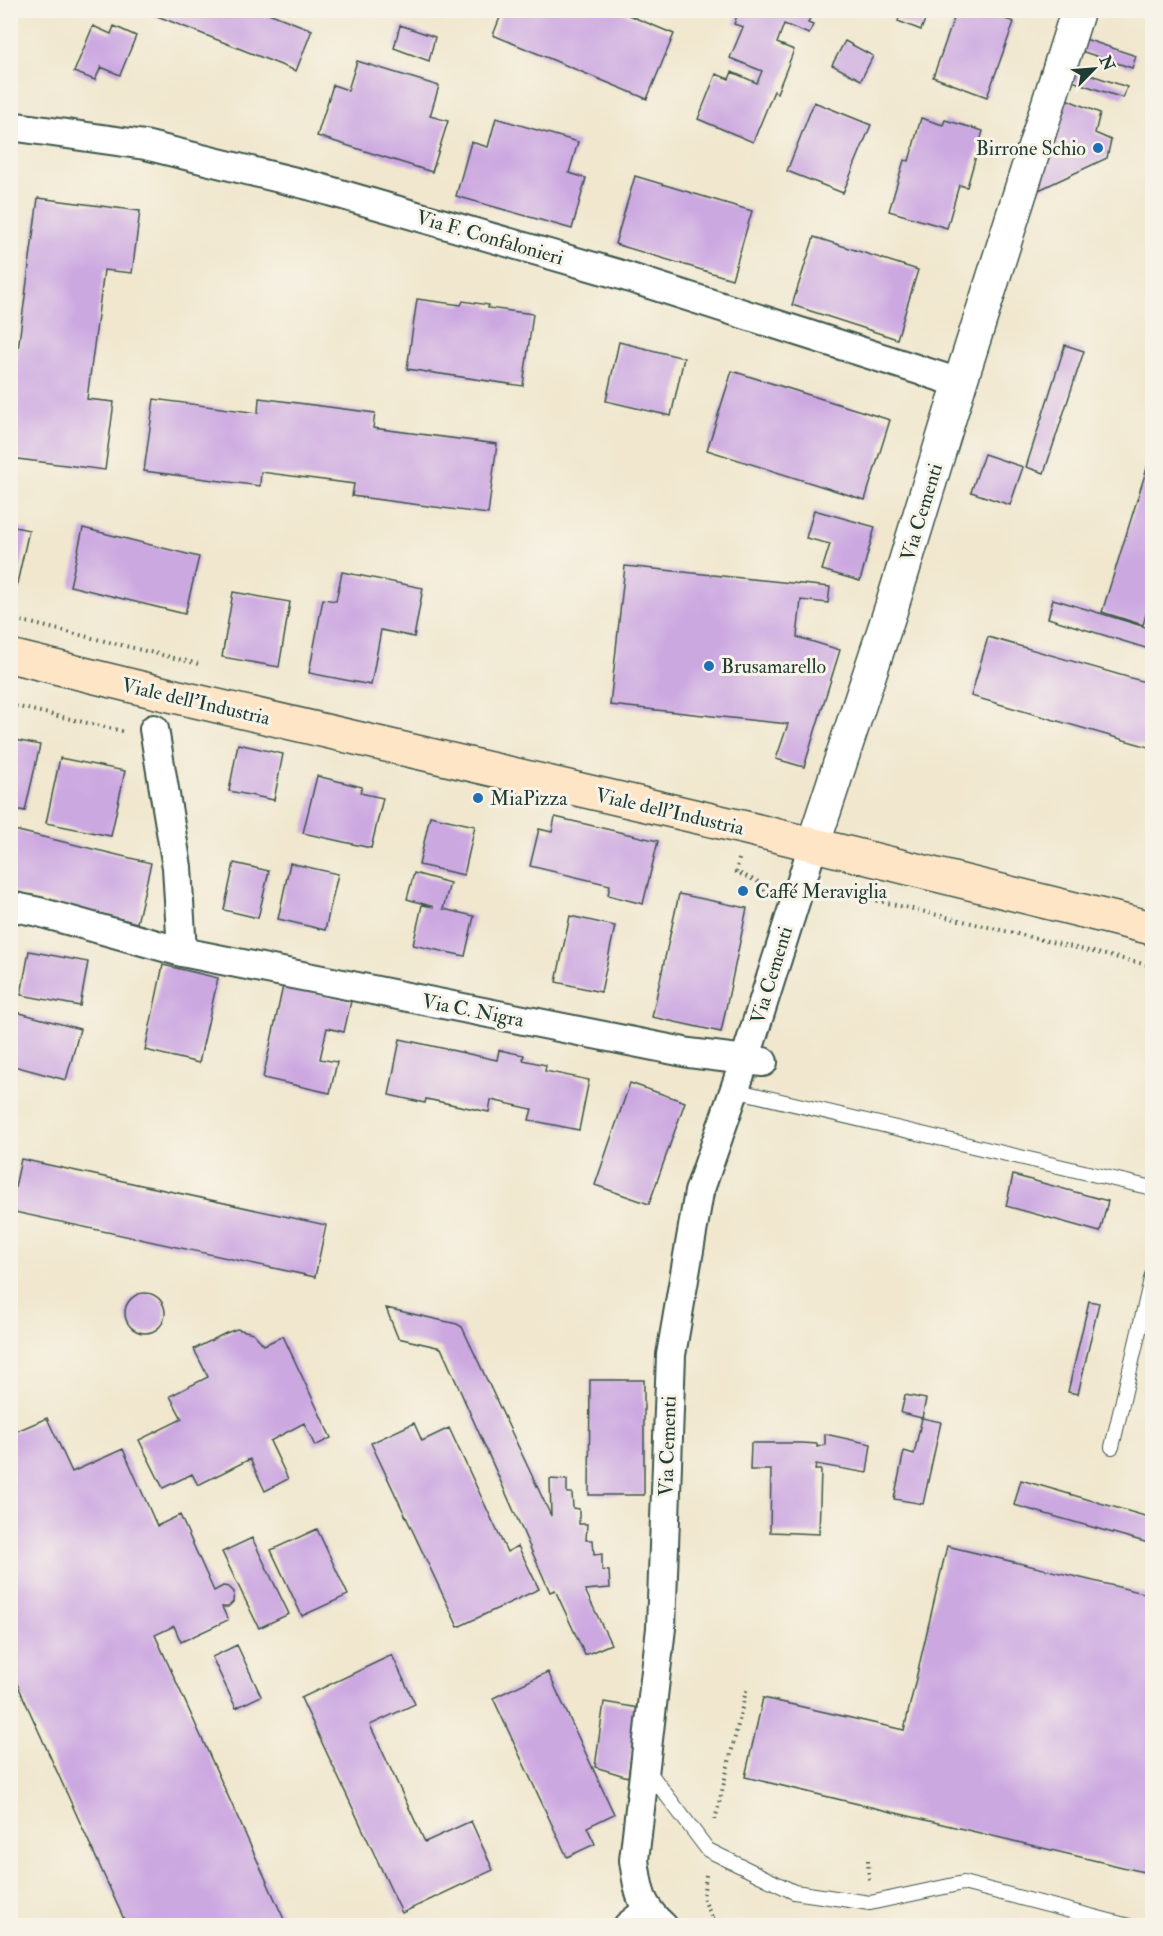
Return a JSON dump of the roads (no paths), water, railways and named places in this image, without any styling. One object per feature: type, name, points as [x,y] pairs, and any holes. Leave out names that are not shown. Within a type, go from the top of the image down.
[{"type":"main road","name":"Viale dell'Industria","points":[[10,656],[813,845],[1152,928]]},
{"type":"street","name":"Via Cementi","points":[[646,1920],[634,1860],[661,1628],[671,1355],[699,1192],[734,1090],[755,1061],[813,845],[891,609],[1078,10]]},
{"type":"street","name":"Via F. Confalonieri","points":[[10,126],[145,145],[312,186],[618,274],[960,383]]},
{"type":"street","points":[[154,734],[177,867],[182,952]]},
{"type":"street","name":"Via C. Nigra","points":[[10,906],[182,952],[689,1053],[755,1061]]},
{"type":"lane","points":[[734,1090],[1152,1188]]},
{"type":"lane","points":[[1112,1447],[1152,1275]]},
{"type":"lane","points":[[645,1767],[708,1850],[794,1892],[870,1903],[963,1883],[1129,1926]]},
{"type":"place","name":"Birrone Schio","points":[[1098,148]]},
{"type":"place","name":"Brusamarello","points":[[709,666]]},
{"type":"place","name":"MiaPizza","points":[[478,798]]},
{"type":"place","name":"Caffé Meraviglia","points":[[743,891]]}]
